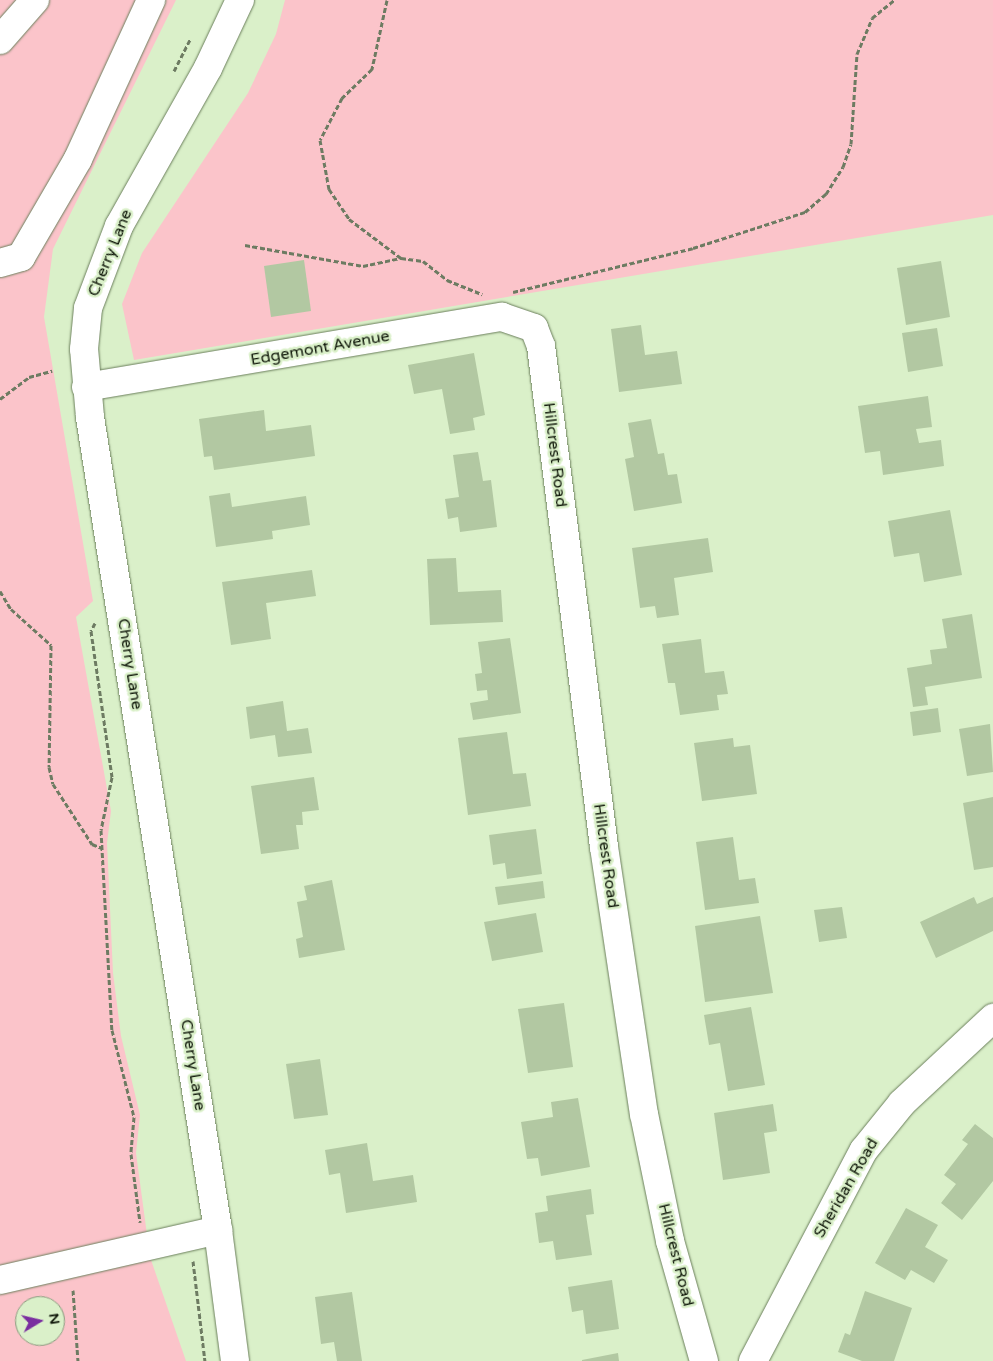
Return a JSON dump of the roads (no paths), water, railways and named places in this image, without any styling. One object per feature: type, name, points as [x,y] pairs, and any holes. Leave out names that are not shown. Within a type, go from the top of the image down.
[{"type":"street","points":[[0,40],[35,0]]},
{"type":"street","points":[[0,262],[21,257],[78,159],[151,0]]},
{"type":"street","name":"Cherry Lane","points":[[235,1361],[218,1230],[86,387],[88,308],[103,263],[240,0]]},
{"type":"street","name":"Edgemont Avenue","points":[[86,387],[502,317],[534,328],[541,346]]},
{"type":"street","name":"Hillcrest Road","points":[[541,346],[604,847],[644,1114],[670,1241],[704,1361]]},
{"type":"street","name":"Sheridan Road","points":[[753,1361],[864,1150],[902,1103],[993,1018]]},
{"type":"street","points":[[0,1280],[143,1244],[218,1230]]}]
